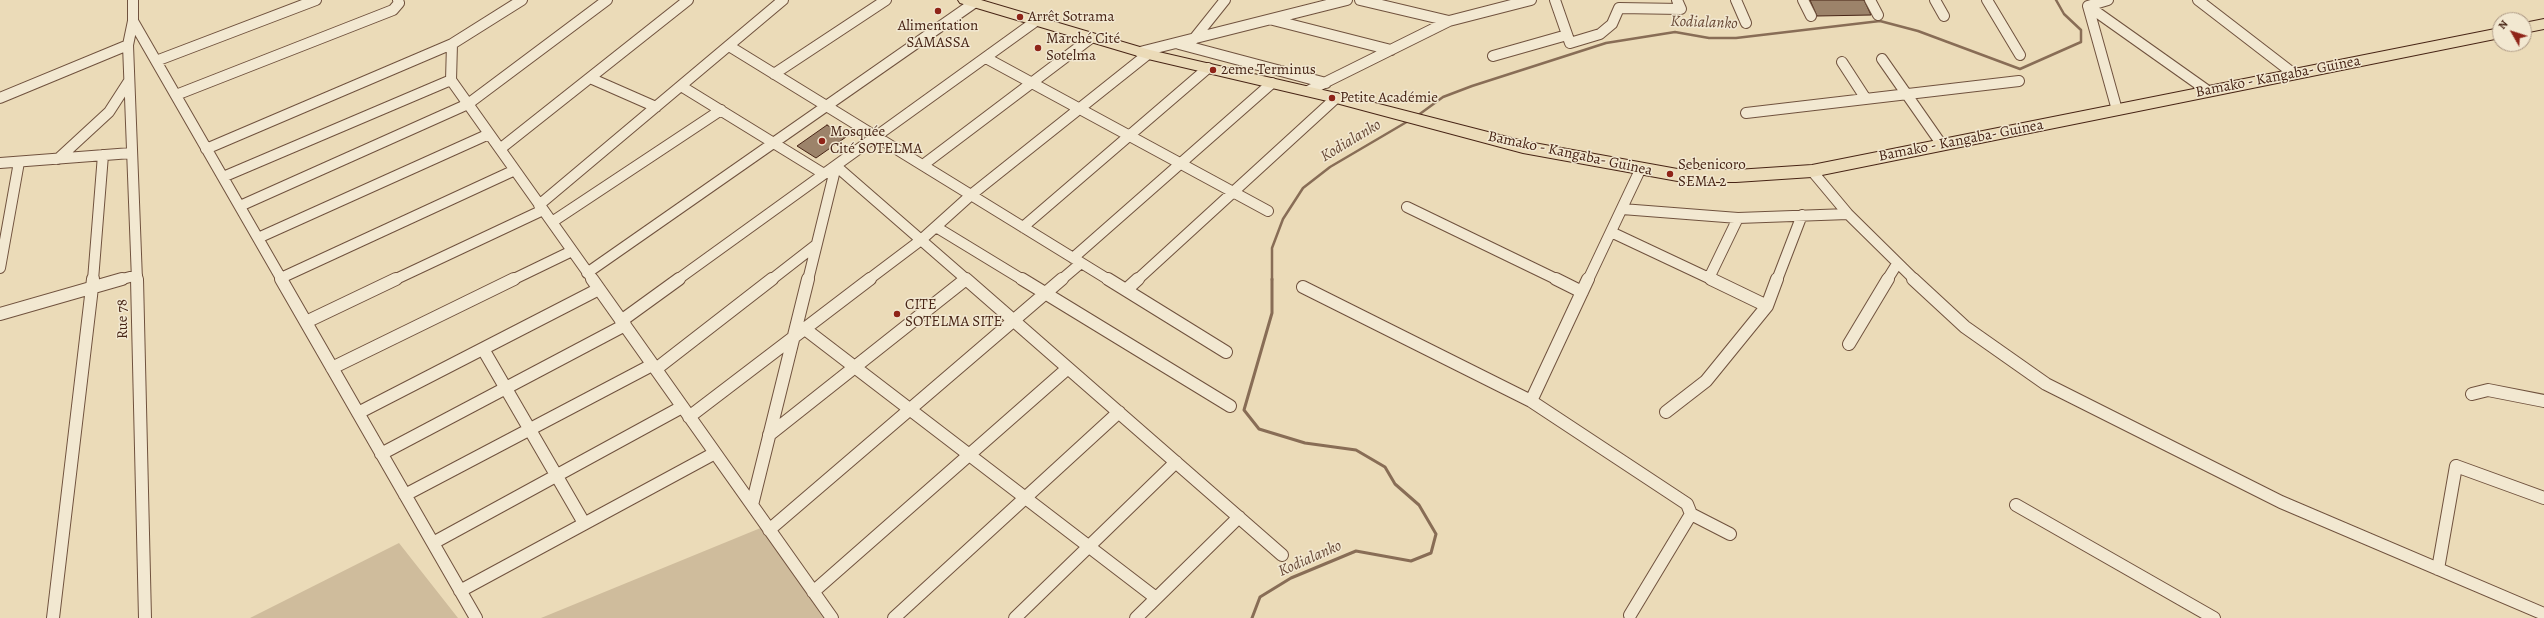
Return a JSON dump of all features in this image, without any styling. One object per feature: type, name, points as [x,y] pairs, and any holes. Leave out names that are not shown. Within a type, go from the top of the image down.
[{"type":"main road","name":"Bamako - Kangaba- Guinea","points":[[969,1],[1144,53],[1308,91],[1523,147],[1640,170],[1683,176],[1736,176],[1812,171],[2492,35]]},
{"type":"main road","points":[[2532,26],[2544,24]]},
{"type":"street","name":"Rue 78","points":[[133,0],[133,21],[128,44],[131,153],[137,275],[144,618]]},
{"type":"street","points":[[156,61],[316,0]]},
{"type":"street","points":[[176,95],[393,10],[399,3],[398,0]]},
{"type":"street","points":[[206,148],[452,44],[522,0]]},
{"type":"street","points":[[240,206],[468,104],[607,0]]},
{"type":"street","points":[[500,149],[688,0]]},
{"type":"street","points":[[306,322],[541,207],[656,106],[682,86],[783,0]]},
{"type":"street","points":[[774,74],[886,0]]},
{"type":"street","points":[[1193,40],[1225,0]]},
{"type":"street","points":[[433,543],[556,476],[686,412],[792,338],[921,240],[971,195],[1080,109],[1144,53],[1348,0]]},
{"type":"street","points":[[1360,0],[1449,21]]},
{"type":"street","points":[[1308,91],[1449,21],[1531,0]]},
{"type":"street","points":[[1555,0],[1570,43],[1600,34],[1612,24],[1618,4],[1681,9],[1677,0]]},
{"type":"street","points":[[1736,0],[1746,23]]},
{"type":"street","points":[[1804,0],[1811,16]]},
{"type":"street","points":[[1870,0],[1878,15]]},
{"type":"street","points":[[1935,0],[1944,16]]},
{"type":"street","points":[[1987,0],[2020,55]]},
{"type":"street","points":[[2088,6],[2108,0]]},
{"type":"street","points":[[2198,0],[2294,74]]},
{"type":"street","points":[[587,273],[826,106],[969,1]]},
{"type":"street","points":[[2088,6],[2208,91]]},
{"type":"street","points":[[2088,6],[2117,110]]},
{"type":"street","points":[[1271,20],[1392,50]]},
{"type":"street","points":[[133,21],[476,618]]},
{"type":"street","points":[[382,454],[506,388],[623,323],[824,174],[1036,21]]},
{"type":"street","points":[[1493,56],[1567,35]]},
{"type":"street","points":[[923,165],[1091,38]]},
{"type":"street","points":[[1178,43],[1326,83]]},
{"type":"street","points":[[0,98],[128,44]]},
{"type":"street","points":[[452,44],[451,80],[832,618]]},
{"type":"street","points":[[729,46],[1226,352]]},
{"type":"street","points":[[986,58],[1268,211]]},
{"type":"street","points":[[1882,59],[1942,145]]},
{"type":"street","points":[[1842,62],[1866,99]]},
{"type":"street","points":[[1023,227],[1208,68]]},
{"type":"street","points":[[590,78],[656,106]]},
{"type":"street","points":[[223,177],[451,80]]},
{"type":"street","points":[[58,158],[109,112],[129,81]]},
{"type":"street","points":[[1746,113],[2020,81]]},
{"type":"street","points":[[769,530],[1045,294],[1077,260],[1272,83]]},
{"type":"street","points":[[682,86],[824,174]]},
{"type":"street","points":[[1126,290],[1235,193],[1336,98]]},
{"type":"street","points":[[552,222],[722,110]]},
{"type":"street","points":[[258,238],[489,134]]},
{"type":"street","points":[[0,163],[131,153]]},
{"type":"street","points":[[53,618],[92,288],[102,155]]},
{"type":"street","points":[[0,268],[2,241],[19,162]]},
{"type":"street","points":[[836,166],[1282,555]]},
{"type":"street","points":[[752,505],[792,338],[836,166]]},
{"type":"street","points":[[281,278],[515,170]]},
{"type":"street","points":[[1531,401],[1640,170]]},
{"type":"street","points":[[1812,171],[1848,214],[1897,264],[1965,327],[2046,384],[2281,502],[2544,614]]},
{"type":"street","points":[[1407,207],[1582,292]]},
{"type":"street","points":[[1622,209],[1738,218],[1848,214]]},
{"type":"street","points":[[1666,412],[1706,381],[1767,306],[1802,215]]},
{"type":"street","points":[[1709,278],[1738,218]]},
{"type":"street","points":[[936,227],[1230,406]]},
{"type":"street","points":[[1611,232],[1767,306]]},
{"type":"street","points":[[405,495],[530,429],[654,367],[816,245]]},
{"type":"street","points":[[332,368],[572,250]]},
{"type":"street","points":[[1849,344],[1897,264]]},
{"type":"street","points":[[0,314],[137,275]]},
{"type":"street","points":[[769,435],[966,279]]},
{"type":"street","points":[[1303,287],[1531,401],[1687,504],[1691,514],[1730,534]]},
{"type":"street","points":[[358,413],[599,290]]},
{"type":"street","points":[[805,328],[1156,598]]},
{"type":"street","points":[[483,349],[584,523]]},
{"type":"street","points":[[813,592],[1068,368]]},
{"type":"street","points":[[2472,394],[2488,390],[2544,401]]},
{"type":"street","points":[[894,618],[1119,412]]},
{"type":"street","points":[[460,591],[715,453]]},
{"type":"street","points":[[1015,618],[1176,462]]},
{"type":"street","points":[[2438,569],[2456,466],[2544,498]]},
{"type":"street","points":[[2016,506],[2214,618]]},
{"type":"street","points":[[1630,614],[1691,514]]},
{"type":"street","points":[[1136,618],[1239,517]]},
{"type":"shaded area","points":[[763,527],[823,618],[541,618]]},
{"type":"shaded area","points":[[399,543],[458,618],[250,618]]},
{"type":"building","points":[[1810,0],[1864,0],[1871,15],[1817,16]]},
{"type":"building","name":"Mosquée Cité SOTELMA","points":[[827,125],[846,137],[816,158],[797,146]]},
{"type":"waterway","name":"Kodialanko","points":[[1417,116],[1443,97],[1472,86],[1606,43],[1675,32],[1709,38],[1736,38],[1880,21],[1918,31],[2020,69],[2081,42],[2081,30],[2064,14],[2056,0]]},
{"type":"waterway","name":"Kodialanko","points":[[1252,618],[1260,597],[1291,578],[1356,551],[1411,561],[1431,553],[1436,534],[1419,505],[1395,484],[1385,467],[1356,450],[1305,443],[1259,429],[1244,410],[1272,313],[1272,248],[1283,219],[1303,188],[1330,167],[1410,120]]},
{"type":"place","name":"Alimentation SAMASSA","points":[[938,11]]},
{"type":"place","name":"Arrêt Sotrama","points":[[1020,17]]},
{"type":"place","name":"Marché Cité Sotelma","points":[[1038,48]]},
{"type":"place","name":"2eme Terminus","points":[[1213,70]]},
{"type":"place","name":"Petite Académie","points":[[1332,98]]},
{"type":"place","name":"Mosquée Cité SOTELMA","points":[[822,141]]},
{"type":"place","name":"Sebenicoro SEMA 2","points":[[1670,174]]},
{"type":"place","name":"CITE SOTELMA SITE","points":[[897,314]]}]
